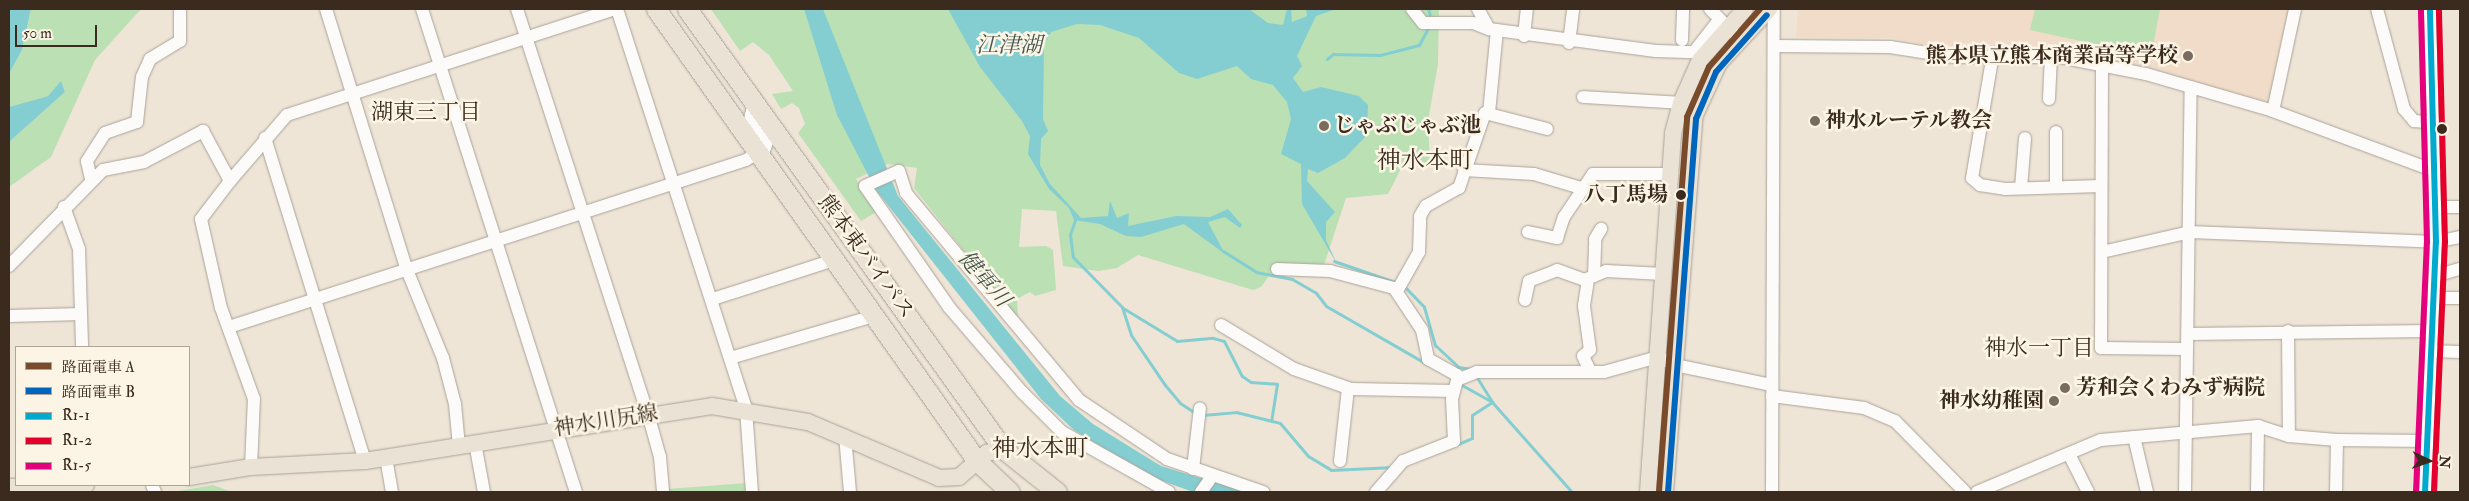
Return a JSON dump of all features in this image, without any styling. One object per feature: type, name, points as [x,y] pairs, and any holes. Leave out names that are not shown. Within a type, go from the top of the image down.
[{"type":"highway","name":"熊本東バイパス","points":[[656,9],[977,461],[1010,492]]},
{"type":"highway","name":"熊本東バイパス","points":[[687,9],[1003,449],[1057,492]]},
{"type":"main road","points":[[1648,492],[1670,174],[1681,103],[1700,60],[1723,24],[1745,9]]},
{"type":"main road","points":[[1665,492],[1692,129],[1713,73],[1769,9]]},
{"type":"main road","name":"神水川尻線","points":[[190,477],[251,467],[365,462],[648,414],[712,406],[746,409],[801,420],[845,436],[922,474],[950,480],[977,461],[1003,449]]},
{"type":"main road","points":[[922,474],[958,492]]},
{"type":"main road","points":[[9,487],[48,486]]},
{"type":"street","points":[[91,180],[87,161],[105,133],[137,122],[142,77],[150,59],[180,41],[180,9]]},
{"type":"street","points":[[326,9],[350,95],[407,270],[443,358],[455,404],[459,446]]},
{"type":"street","points":[[422,9],[576,492]]},
{"type":"street","points":[[517,9],[648,414],[660,457],[662,492]]},
{"type":"street","points":[[251,467],[254,399],[229,327],[201,219],[230,181],[265,138],[287,115],[617,9],[713,299],[746,409],[752,492]]},
{"type":"street","points":[[1412,9],[1423,22],[1473,23],[1524,36],[1570,43],[1694,52],[1723,24]]},
{"type":"street","points":[[1397,291],[1417,258],[1420,216],[1434,200],[1455,193],[1478,123],[1489,113],[1493,29],[1478,9]]},
{"type":"street","points":[[1524,36],[1527,9]]},
{"type":"street","points":[[1570,43],[1573,9]]},
{"type":"street","points":[[1682,40],[1684,9]]},
{"type":"street","points":[[1710,9],[1740,40]]},
{"type":"street","points":[[1772,492],[1774,9]]},
{"type":"street","points":[[2273,112],[2295,9]]},
{"type":"street","points":[[2376,9],[2404,109],[2414,121],[2435,123]]},
{"type":"street","points":[[2425,492],[2436,242],[2435,123],[2430,9]]},
{"type":"street","points":[[1774,46],[1890,46],[1954,57],[1993,54],[2051,56],[2191,87],[2273,112],[2435,171]]},
{"type":"street","points":[[1993,54],[1972,178],[1980,185],[2021,188],[2101,186]]},
{"type":"street","points":[[2049,99],[2051,56]]},
{"type":"street","points":[[2102,66],[2102,348],[2186,349]]},
{"type":"street","points":[[2185,492],[2191,87]]},
{"type":"street","points":[[1583,97],[1681,103]]},
{"type":"street","points":[[229,327],[496,242],[758,154],[766,142],[751,116],[754,102]]},
{"type":"street","points":[[1489,113],[1547,128]]},
{"type":"street","points":[[9,266],[64,207],[103,170],[144,162],[203,131],[230,181]]},
{"type":"street","points":[[2056,132],[2056,187]]},
{"type":"street","points":[[265,138],[317,298],[365,462]]},
{"type":"street","points":[[2021,188],[2025,138]]},
{"type":"street","points":[[1464,170],[1534,174],[1581,188]]},
{"type":"street","points":[[1169,492],[1062,432],[1022,392],[949,307],[865,186],[892,172],[899,171],[906,193],[1079,400],[1167,459],[1263,492]]},
{"type":"street","points":[[1528,232],[1557,238],[1581,188],[1598,173],[1670,174]]},
{"type":"street","points":[[64,207],[79,249],[82,346]]},
{"type":"street","points":[[2436,207],[2460,207]]},
{"type":"street","points":[[1590,371],[1583,356],[1590,350],[1584,315],[1591,278],[1595,239],[1601,230]]},
{"type":"street","points":[[2102,252],[2190,232],[2436,242],[2460,237]]},
{"type":"street","points":[[713,299],[834,260]]},
{"type":"street","points":[[1276,269],[1330,271],[1397,291],[1422,330],[1428,358],[1457,375],[1454,441],[1403,461],[1376,492]]},
{"type":"street","points":[[2434,276],[2460,269]]},
{"type":"street","points":[[1525,300],[1529,281],[1557,270],[1591,278],[1606,272],[1663,274]]},
{"type":"street","points":[[2434,298],[2460,298]]},
{"type":"street","points":[[9,316],[81,314]]},
{"type":"street","points":[[730,358],[874,316]]},
{"type":"street","points":[[1220,325],[1294,369],[1348,388],[1456,386],[1477,372],[1604,372],[1658,357],[1675,365],[1772,390],[1864,408],[1895,421],[1965,492]]},
{"type":"street","points":[[2188,334],[2288,331],[2432,331]]},
{"type":"street","points":[[2288,331],[2289,436]]},
{"type":"street","points":[[2431,352],[2460,352]]},
{"type":"street","points":[[1340,461],[1348,388]]},
{"type":"street","points":[[1193,469],[1200,408]]},
{"type":"street","points":[[2257,492],[2258,426]]},
{"type":"street","points":[[1977,492],[2102,440],[2186,434],[2258,426],[2289,436],[2337,440],[2428,441]]},
{"type":"street","points":[[845,436],[850,492]]},
{"type":"street","points":[[2134,437],[2147,492]]},
{"type":"street","points":[[2336,492],[2337,440]]},
{"type":"street","points":[[475,443],[484,492]]},
{"type":"street","points":[[2069,454],[2088,492]]},
{"type":"street","points":[[386,458],[392,492]]},
{"type":"street","points":[[1201,492],[1212,476]]},
{"type":"shaded area","name":"熊本県立熊本商業高等学校","points":[[1798,9],[2292,9],[2270,100],[2264,104],[2151,68],[2062,48],[1946,48],[1890,38],[1796,37]]},
{"type":"green space","points":[[31,9],[141,9],[95,60],[51,157],[9,187],[9,142],[65,92],[61,82],[48,96],[9,107],[9,74],[22,50]]},
{"type":"green space","points":[[711,9],[1439,9],[1438,64],[1428,121],[1430,164],[1405,161],[1388,194],[1346,198],[1324,265],[1272,272],[1261,287],[1253,290],[1138,255],[1117,268],[1098,271],[1063,266],[1056,211],[1022,209],[1019,247],[1046,246],[1053,250],[1056,290],[1035,296],[1030,292],[1017,299],[1018,319],[914,188],[917,168],[888,164],[856,179],[878,211],[861,221],[798,133],[805,124],[799,108],[792,103],[781,109],[772,94],[793,91],[769,55],[753,42],[740,51]]},
{"type":"green space","points":[[2035,9],[2160,9],[2151,56],[2030,30]]},
{"type":"green space","points":[[748,483],[749,492],[667,492],[667,489]]},
{"type":"green space","points":[[213,485],[232,492],[172,492]]},
{"type":"water","points":[[9,9],[31,9],[22,50],[9,74]]},
{"type":"water","points":[[804,9],[823,9],[898,196],[1060,396],[1093,424],[1161,466],[1246,492],[1193,492],[1149,476],[1074,430],[1041,399],[876,190],[837,115]]},
{"type":"water","name":"江津湖","points":[[948,9],[1249,9],[1268,23],[1283,25],[1287,9],[1291,9],[1292,22],[1307,16],[1306,9],[1336,9],[1316,16],[1297,56],[1302,66],[1293,78],[1303,92],[1321,87],[1359,96],[1368,105],[1367,135],[1345,158],[1318,173],[1308,169],[1307,181],[1335,212],[1326,222],[1326,240],[1337,264],[1302,204],[1301,164],[1281,154],[1291,119],[1287,102],[1273,85],[1251,79],[1237,66],[1197,79],[1179,73],[1139,38],[1100,25],[1077,24],[1051,32],[1044,44],[1043,119],[1048,131],[1041,139],[1040,165],[1050,184],[1081,218],[1108,216],[1110,201],[1117,218],[1129,213],[1128,226],[1176,216],[1210,217],[1228,209],[1242,225],[1240,228],[1225,217],[1208,222],[1225,254],[1184,224],[1141,237],[1126,236],[1100,224],[1074,220],[1069,208],[1049,189],[1028,154],[1030,136],[1022,121],[980,67]]},
{"type":"water","points":[[61,81],[65,92],[9,142],[9,107],[48,96]]},
{"type":"waterway","points":[[1428,9],[1430,15]]},
{"type":"waterway","points":[[1327,59],[1333,54],[1380,55],[1419,45],[1428,28]]},
{"type":"waterway","points":[[1076,217],[1070,234],[1073,257],[1122,307],[1131,335],[1165,385],[1180,403],[1197,414]]},
{"type":"waterway","points":[[1223,251],[1256,272],[1292,279],[1316,293],[1326,306],[1425,363]]},
{"type":"waterway","points":[[1334,261],[1398,283]]},
{"type":"waterway","points":[[1404,286],[1424,307],[1435,345],[1459,367],[1471,369]]},
{"type":"waterway","points":[[1123,308],[1177,341],[1213,338],[1224,341],[1242,376],[1251,382],[1277,384],[1271,421]]},
{"type":"waterway","points":[[1476,376],[1492,402],[1571,491]]},
{"type":"waterway","points":[[1460,384],[1492,402]]},
{"type":"waterway","points":[[1458,444],[1472,438],[1472,415],[1492,402]]},
{"type":"waterway","points":[[1203,415],[1236,412],[1280,423],[1308,456],[1331,470],[1393,467]]},
{"type":"tram line","name":"A","points":[[1659,492],[1687,117],[1709,67],[1760,9]]},
{"type":"tram line","name":"B","points":[[1668,492],[1696,119],[1716,72],[1767,15]]},
{"type":"transit line","name":"R1-5","points":[[2416,492],[2427,242],[2421,9]]},
{"type":"transit line","name":"R1-1","points":[[2425,492],[2436,242],[2430,9]]},
{"type":"transit line","name":"R1-2","points":[[2434,492],[2445,242],[2439,9]]},
{"type":"place","name":"熊本県立熊本商業高等学校","points":[[2188,56]]},
{"type":"place","name":"神水ルーテル教会","points":[[1815,121]]},
{"type":"place","name":"じゃぶじゃぶ池","points":[[1324,126]]},
{"type":"place","name":"八丁馬場","points":[[1681,195]]},
{"type":"place","name":"芳和会くわみず病院","points":[[2065,388]]},
{"type":"place","name":"神水幼稚園","points":[[2054,401]]},
{"type":"district","name":"湖東三丁目","points":[[426,113]]},
{"type":"district","name":"神水本町","points":[[1425,161]]},
{"type":"district","name":"神水一丁目","points":[[2039,349]]},
{"type":"district","name":"神水本町","points":[[1040,449]]},
{"type":"water label","name":"健軍川","points":[[984,279]]}]
